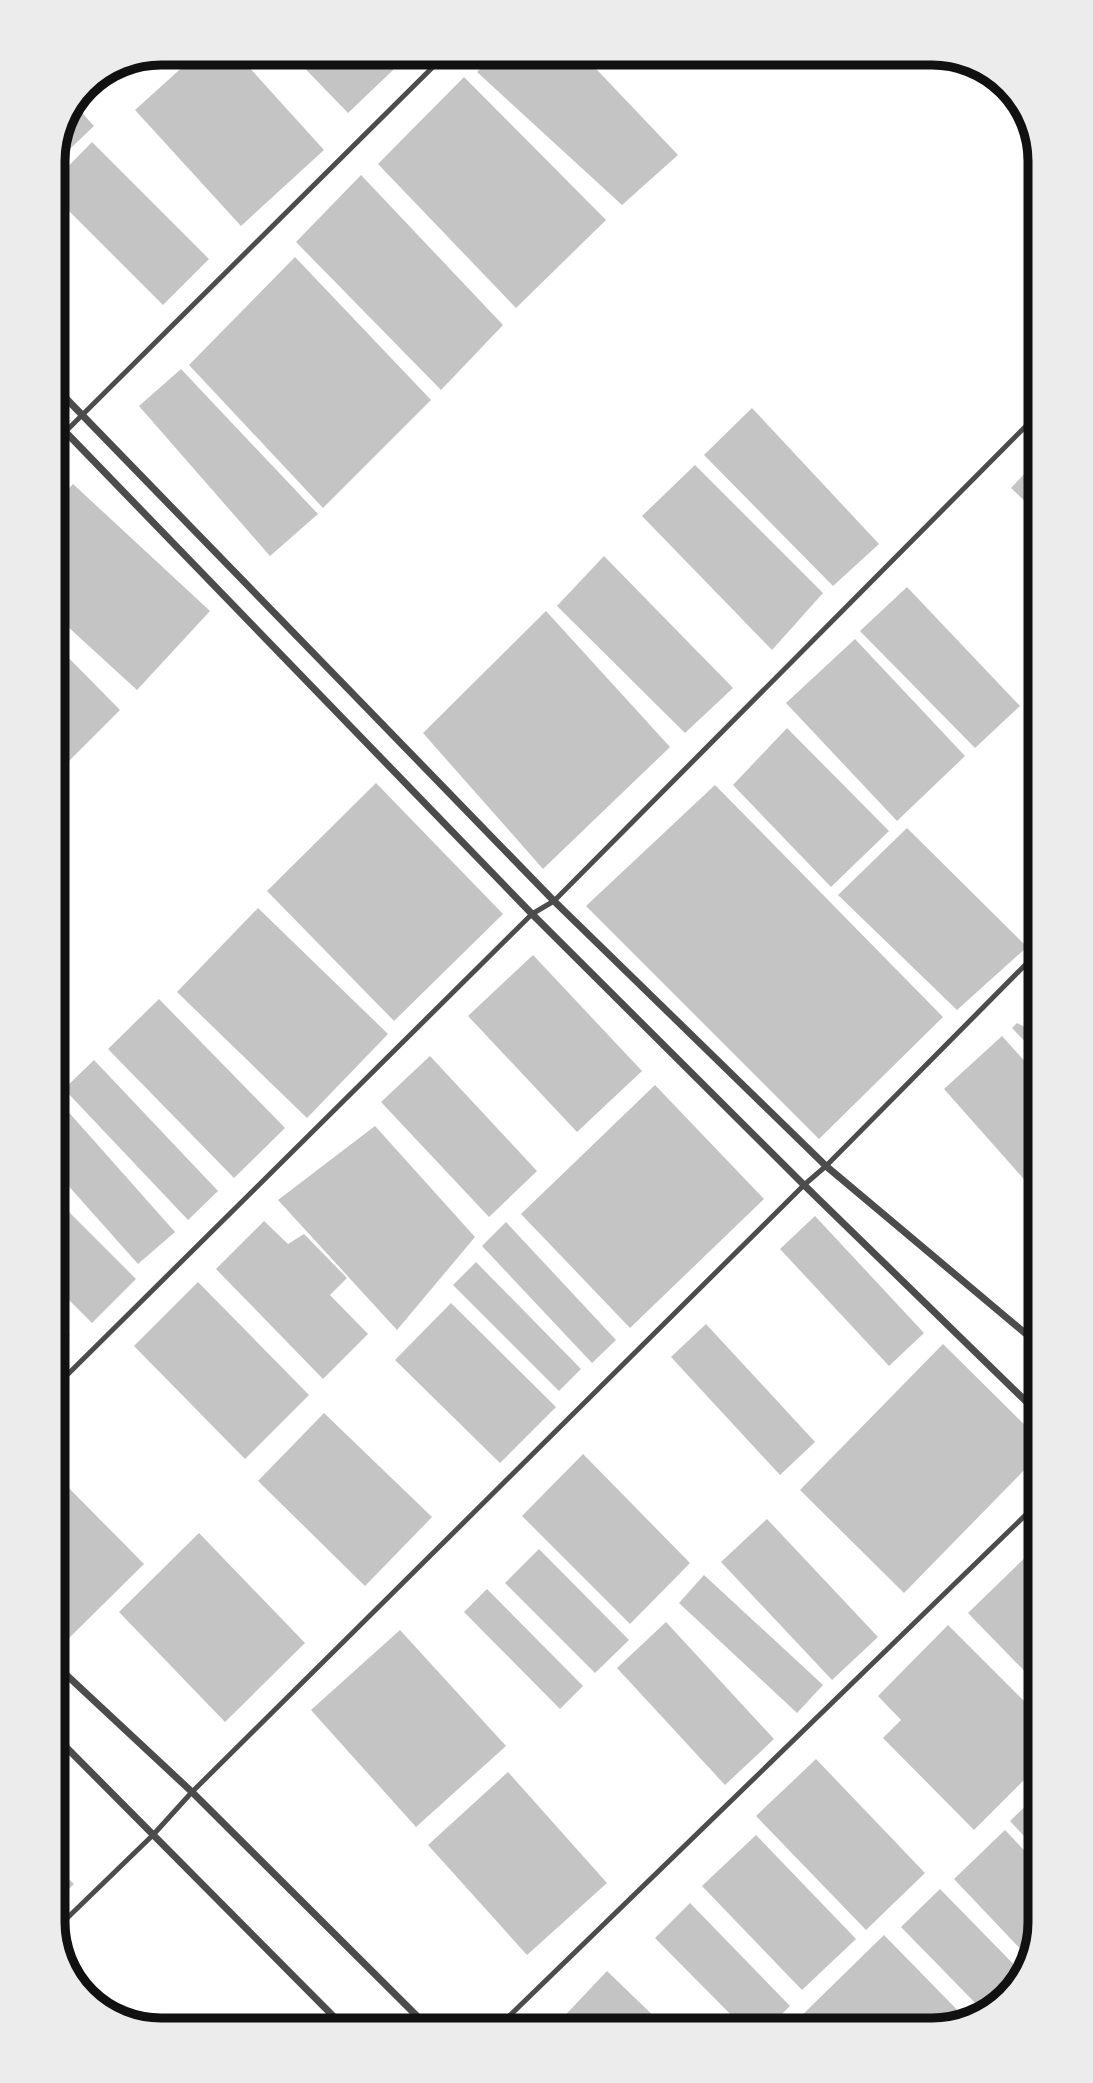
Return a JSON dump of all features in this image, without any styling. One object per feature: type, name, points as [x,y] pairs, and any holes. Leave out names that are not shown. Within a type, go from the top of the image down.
[{"type":"street","points":[[65,397],[554,901],[826,1166],[1028,1336]]},
{"type":"street","points":[[66,431],[532,914],[1028,1403]]},
{"type":"street","points":[[65,1674],[192,1791],[419,2018]]},
{"type":"street","points":[[65,1746],[335,2018]]},
{"type":"lane","points":[[66,431],[435,65]]},
{"type":"lane","points":[[65,1377],[532,914],[554,901],[1026,426]]},
{"type":"lane","points":[[65,1920],[1028,962]]},
{"type":"lane","points":[[507,2018],[1028,1513]]},
{"type":"building","points":[[185,65],[247,65],[324,150],[241,226],[135,110]]},
{"type":"building","points":[[302,65],[398,65],[348,113]]},
{"type":"building","points":[[484,65],[592,65],[678,155],[622,205],[477,72]]},
{"type":"building","points":[[464,77],[606,220],[516,308],[378,164]]},
{"type":"building","points":[[80,110],[94,126],[65,153],[68,136]]},
{"type":"building","points":[[92,142],[209,259],[163,305],[65,207],[65,170]]},
{"type":"building","points":[[361,175],[503,325],[441,390],[296,242]]},
{"type":"building","points":[[295,257],[431,400],[323,508],[189,365]]},
{"type":"building","points":[[181,369],[318,514],[270,556],[139,406]]},
{"type":"building","points":[[752,408],[879,544],[833,586],[704,455]]},
{"type":"building","points":[[695,465],[823,593],[772,650],[642,516]]},
{"type":"building","points":[[1028,470],[1028,504],[1011,488]]},
{"type":"building","points":[[73,484],[210,611],[137,690],[65,624],[65,492]]},
{"type":"building","points":[[604,556],[733,688],[685,733],[557,606]]},
{"type":"building","points":[[907,587],[1020,706],[975,748],[860,631]]},
{"type":"building","points":[[546,611],[670,747],[543,869],[423,733]]},
{"type":"building","points":[[855,639],[965,756],[897,821],[786,703]]},
{"type":"building","points":[[65,654],[120,710],[65,765]]},
{"type":"building","points":[[787,728],[889,831],[831,887],[733,785]]},
{"type":"building","points":[[376,783],[503,914],[394,1021],[267,891]]},
{"type":"building","points":[[715,785],[943,1017],[819,1139],[586,906]]},
{"type":"building","points":[[907,828],[1027,947],[957,1010],[838,895]]},
{"type":"building","points":[[258,908],[388,1034],[307,1118],[177,992]]},
{"type":"building","points":[[533,955],[642,1071],[577,1132],[468,1016]]},
{"type":"building","points":[[159,999],[285,1128],[234,1178],[108,1049]]},
{"type":"building","points":[[1017,1023],[1028,1028],[1028,1045],[1012,1028]]},
{"type":"building","points":[[1002,1036],[1028,1065],[1028,1184],[944,1089]]},
{"type":"building","points":[[430,1056],[537,1171],[489,1217],[381,1102]]},
{"type":"building","points":[[94,1060],[218,1191],[188,1220],[65,1088]]},
{"type":"building","points":[[655,1085],[764,1199],[630,1328],[521,1214]]},
{"type":"building","points":[[65,1108],[175,1232],[138,1264],[65,1182]]},
{"type":"building","points":[[375,1126],[475,1237],[397,1330],[278,1200]]},
{"type":"building","points":[[65,1208],[136,1279],[92,1323],[65,1296]]},
{"type":"building","points":[[815,1216],[924,1333],[889,1366],[780,1249]]},
{"type":"building","points":[[264,1221],[288,1244],[304,1234],[347,1278],[330,1295],[368,1334],[323,1379],[216,1269]]},
{"type":"building","points":[[506,1222],[616,1340],[592,1363],[482,1246]]},
{"type":"building","points":[[476,1262],[581,1369],[559,1391],[453,1285]]},
{"type":"building","points":[[198,1282],[309,1395],[245,1459],[134,1346]]},
{"type":"building","points":[[451,1303],[556,1407],[500,1463],[395,1360]]},
{"type":"building","points":[[706,1324],[815,1442],[780,1475],[671,1357]]},
{"type":"building","points":[[943,1344],[1028,1428],[1028,1466],[904,1593],[800,1490]]},
{"type":"building","points":[[324,1413],[432,1517],[365,1586],[258,1481]]},
{"type":"building","points":[[583,1454],[690,1563],[630,1624],[522,1516]]},
{"type":"building","points":[[65,1484],[144,1564],[69,1638],[65,1634]]},
{"type":"building","points":[[767,1519],[878,1637],[832,1680],[721,1562]]},
{"type":"building","points":[[199,1533],[305,1643],[225,1722],[119,1612]]},
{"type":"building","points":[[539,1549],[629,1640],[595,1673],[505,1583]]},
{"type":"building","points":[[1028,1555],[1028,1675],[968,1613]]},
{"type":"building","points":[[704,1575],[823,1685],[797,1713],[679,1603]]},
{"type":"building","points":[[487,1589],[583,1686],[560,1709],[464,1612]]},
{"type":"building","points":[[666,1622],[774,1739],[725,1785],[617,1668]]},
{"type":"building","points":[[948,1625],[1028,1705],[1028,1776],[974,1830],[883,1738],[901,1720],[878,1696]]},
{"type":"building","points":[[400,1630],[506,1746],[416,1827],[311,1710]]},
{"type":"building","points":[[816,1759],[925,1873],[866,1930],[756,1816]]},
{"type":"building","points":[[508,1772],[607,1883],[527,1955],[428,1845]]},
{"type":"building","points":[[1028,1804],[1028,1840],[1010,1821]]},
{"type":"building","points":[[1005,1830],[1028,1854],[1028,1922],[1023,1952],[954,1879]]},
{"type":"building","points":[[756,1835],[856,1939],[802,1990],[702,1886]]},
{"type":"building","points":[[65,1875],[74,1884],[65,1892]]},
{"type":"building","points":[[940,1889],[1017,1967],[1004,1985],[978,2006],[901,1927]]},
{"type":"building","points":[[690,1903],[790,2006],[778,2018],[734,2018],[655,1938]]},
{"type":"building","points":[[884,1935],[961,2013],[932,2018],[799,2018]]},
{"type":"building","points":[[607,1971],[656,2018],[563,2018]]}]
